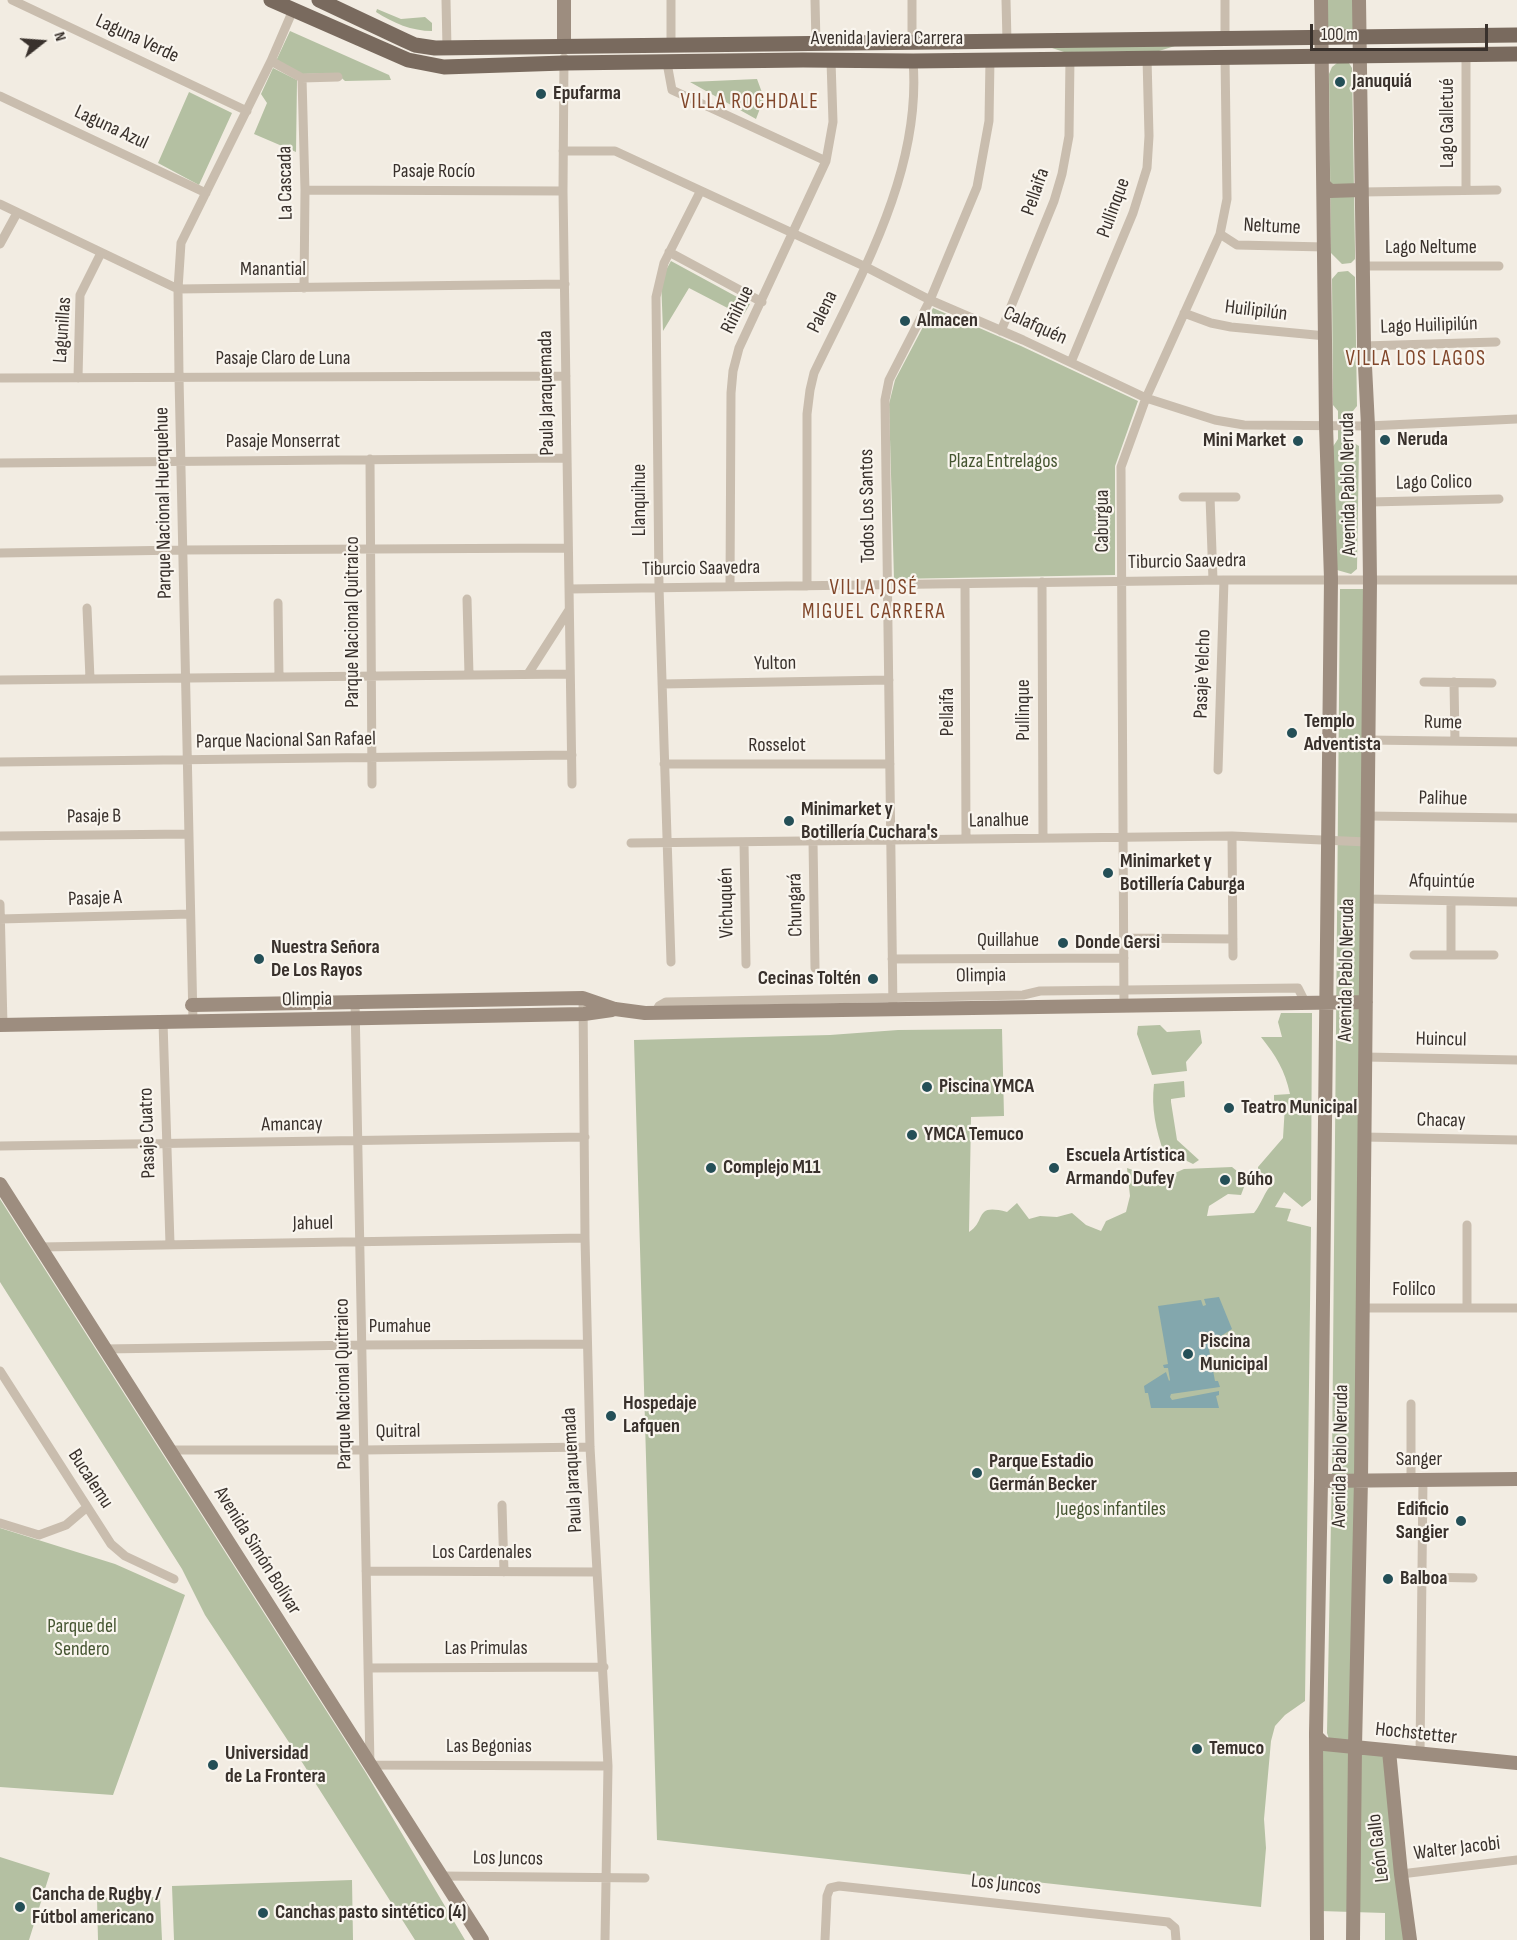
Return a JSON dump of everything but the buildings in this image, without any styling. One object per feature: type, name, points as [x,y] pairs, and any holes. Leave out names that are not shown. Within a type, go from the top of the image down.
[{"type":"main road","name":"Avenida Javiera Carrera","points":[[271,0],[408,60],[432,66],[802,60],[913,61],[1517,54]]},
{"type":"main road","name":"Paula Jaraquemada","points":[[564,0],[564,46]]},
{"type":"main road","name":"Avenida Pablo Neruda","points":[[1317,1940],[1316,1736],[1322,1481],[1331,579],[1326,425],[1321,0]]},
{"type":"main road","name":"Avenida Pablo Neruda","points":[[1353,1940],[1354,1747],[1361,1479],[1370,581],[1359,0]]},
{"type":"main road","name":"Avenida Javiera Carrera","points":[[321,2],[416,45],[447,48],[1517,35]]},
{"type":"main road","points":[[293,10],[307,4],[321,2]]},
{"type":"main road","points":[[1220,57],[1225,38]]},
{"type":"main road","points":[[1007,41],[1018,59]]},
{"type":"main road","points":[[896,61],[912,42]]},
{"type":"main road","points":[[802,60],[816,43]]},
{"type":"main road","points":[[671,45],[688,62]]},
{"type":"main road","points":[[447,48],[456,67]]},
{"type":"main road","points":[[1324,184],[1330,191],[1361,191]]},
{"type":"main road","name":"Olimpia","points":[[192,1005],[583,998],[615,1009],[655,1013],[893,1003],[1124,1005],[1366,1002]]},
{"type":"main road","name":"Olimpia","points":[[2,1025],[584,1014],[615,1009]]},
{"type":"main road","name":"Avenida Simón Bolívar","points":[[0,1184],[482,1940]]},
{"type":"main road","name":"Sanger","points":[[1322,1481],[1517,1479]]},
{"type":"main road","name":"Hochstetter","points":[[1316,1736],[1324,1744],[1517,1763]]},
{"type":"main road","name":"León Gallo","points":[[1389,1751],[1410,1940]]},
{"type":"street","name":"Laguna Verde","points":[[12,0],[247,111]]},
{"type":"street","points":[[446,0],[447,48]]},
{"type":"street","points":[[671,0],[671,45]]},
{"type":"street","points":[[815,0],[816,43]]},
{"type":"street","points":[[912,0],[912,42]]},
{"type":"street","points":[[1006,0],[1007,41]]},
{"type":"street","points":[[1225,0],[1225,38]]},
{"type":"street","name":"Parque Nacional Huerquehue","points":[[193,1021],[179,377],[178,289],[181,243],[247,111],[293,10]]},
{"type":"street","name":"Paula Jaraquemada","points":[[564,46],[563,191],[572,784]]},
{"type":"street","name":"Lago Galletué","points":[[1466,55],[1466,190]]},
{"type":"street","name":"Caburgua","points":[[1124,1005],[1121,467],[1146,398],[1220,234],[1227,199],[1220,57]]},
{"type":"street","name":"Pellaifa","points":[[1001,331],[1054,201],[1062,174],[1069,136],[1070,58]]},
{"type":"street","name":"Pullinque","points":[[1071,363],[1133,213],[1147,168],[1149,135],[1147,58]]},
{"type":"street","name":"Todos Los Santos","points":[[893,1003],[885,400],[889,380],[930,300],[977,187],[989,122],[990,59]]},
{"type":"street","points":[[271,61],[302,78],[338,77]]},
{"type":"street","name":"Riñihue","points":[[730,586],[731,382],[739,348],[826,161],[833,122],[831,61]]},
{"type":"street","name":"Palena","points":[[807,586],[807,414],[810,390],[814,373],[866,267],[905,161],[914,106],[913,61]]},
{"type":"street","points":[[667,63],[672,90],[826,161]]},
{"type":"street","name":"La Cascada","points":[[302,78],[305,189],[304,288]]},
{"type":"street","name":"Laguna Azul","points":[[0,96],[206,193]]},
{"type":"street","name":"Calafquén","points":[[564,151],[615,151],[866,267],[930,300],[1146,398],[1215,420],[1244,425],[1368,426],[1517,419]]},
{"type":"street","name":"Pasaje Rocío","points":[[305,189],[563,191]]},
{"type":"street","points":[[1361,191],[1497,190]]},
{"type":"street","name":"Llanquihue","points":[[671,962],[659,587],[656,297],[660,275],[669,252],[700,192]]},
{"type":"street","name":"Manantial","points":[[0,204],[178,289],[565,284]]},
{"type":"street","points":[[0,244],[16,213]]},
{"type":"street","name":"Neltume","points":[[1220,234],[1237,245],[1324,248]]},
{"type":"street","points":[[669,252],[762,302]]},
{"type":"street","name":"Lagunillas","points":[[78,378],[80,296],[101,253]]},
{"type":"street","name":"Lago Neltume","points":[[1363,266],[1499,266]]},
{"type":"street","name":"Huilipilún","points":[[1184,313],[1211,323],[1231,327],[1326,336]]},
{"type":"street","name":"Lago Huilipilún","points":[[1364,346],[1496,342]]},
{"type":"street","name":"Pasaje Claro de Luna","points":[[0,378],[566,376]]},
{"type":"street","name":"Pasaje Monserrat","points":[[0,463],[567,458]]},
{"type":"street","name":"Parque Nacional Quitraico","points":[[370,459],[372,784]]},
{"type":"street","points":[[1183,497],[1236,497]]},
{"type":"street","points":[[1210,497],[1213,580]]},
{"type":"street","name":"Lago Colico","points":[[1370,502],[1499,500]]},
{"type":"street","points":[[0,553],[568,549]]},
{"type":"street","name":"Tiburcio Saavedra","points":[[569,589],[1213,580],[1517,580]]},
{"type":"street","name":"Pasaje Yelcho","points":[[1218,770],[1224,580]]},
{"type":"street","name":"Pullinque","points":[[1042,582],[1043,838]]},
{"type":"street","name":"Pellaifa","points":[[965,584],[966,839]]},
{"type":"street","points":[[467,599],[469,675]]},
{"type":"street","points":[[278,603],[279,677]]},
{"type":"street","points":[[87,608],[90,679]]},
{"type":"street","points":[[528,674],[569,610]]},
{"type":"street","points":[[0,680],[570,674]]},
{"type":"street","name":"Yulton","points":[[662,684],[889,680]]},
{"type":"street","points":[[1424,682],[1492,683]]},
{"type":"street","points":[[1454,682],[1455,741]]},
{"type":"street","name":"Rume","points":[[1368,740],[1517,742]]},
{"type":"street","name":"Parque Nacional San Rafael","points":[[0,762],[572,755]]},
{"type":"street","name":"Rosselot","points":[[664,764],[890,764]]},
{"type":"street","name":"Palihue","points":[[1368,816],[1517,818]]},
{"type":"street","name":"Pasaje B","points":[[0,836],[189,834]]},
{"type":"street","points":[[1232,836],[1233,956]]},
{"type":"street","name":"Lanalhue","points":[[631,843],[1232,836],[1367,842]]},
{"type":"street","name":"Chungará","points":[[813,841],[815,968]]},
{"type":"street","name":"Vichuquén","points":[[744,842],[746,964]]},
{"type":"street","name":"Afquintúe","points":[[1367,899],[1517,902]]},
{"type":"street","points":[[1450,955],[1451,901]]},
{"type":"street","points":[[0,904],[2,1025]]},
{"type":"street","name":"Pasaje A","points":[[0,920],[190,914]]},
{"type":"street","points":[[1124,938],[1233,939]]},
{"type":"street","points":[[1414,955],[1494,955]]},
{"type":"street","name":"Quillahue","points":[[892,960],[1124,958]]},
{"type":"street","name":"Olimpia","points":[[893,1003],[1023,995],[1040,991],[1298,988],[1305,1002]]},
{"type":"street","name":"Paula Jaraquemada","points":[[583,998],[587,1344],[608,1766],[605,1940]]},
{"type":"street","name":"Parque Nacional Quitraico","points":[[355,1002],[370,1765]]},
{"type":"street","name":"Pasaje Cuatro","points":[[163,1022],[170,1244]]},
{"type":"street","name":"Huincul","points":[[1365,1056],[1517,1060]]},
{"type":"street","name":"Amancay","points":[[0,1146],[585,1137]]},
{"type":"street","name":"Chacay","points":[[1364,1137],[1517,1140]]},
{"type":"street","points":[[1467,1225],[1467,1308]]},
{"type":"street","name":"Jahuel","points":[[40,1247],[585,1238]]},
{"type":"street","name":"Folilco","points":[[1362,1308],[1517,1308]]},
{"type":"street","name":"Pumahue","points":[[105,1349],[587,1344]]},
{"type":"street","name":"Bucalemu","points":[[0,1371],[111,1544],[125,1556],[174,1580]]},
{"type":"street","points":[[1411,1404],[1422,1577],[1420,1754]]},
{"type":"street","name":"Quitral","points":[[170,1450],[591,1447]]},
{"type":"street","points":[[502,1505],[504,1572]]},
{"type":"street","points":[[0,1523],[39,1535],[66,1525],[86,1508]]},
{"type":"street","name":"Los Cardenales","points":[[366,1570],[597,1572]]},
{"type":"street","points":[[1422,1577],[1473,1578]]},
{"type":"street","name":"Las Primulas","points":[[368,1668],[604,1667]]},
{"type":"street","name":"Las Begonias","points":[[370,1765],[608,1766]]},
{"type":"street","name":"Walter Jacobi","points":[[1401,1874],[1517,1860]]},
{"type":"street","name":"Los Juncos","points":[[441,1876],[645,1878]]},
{"type":"street","name":"Los Juncos","points":[[825,1940],[826,1896],[830,1888],[839,1886],[1168,1922],[1174,1929],[1176,1940]]},
{"type":"street","points":[[1176,1940],[1185,1940]]},
{"type":"green space","points":[[1327,0],[1353,0],[1354,31],[1327,31]]},
{"type":"green space","points":[[377,9],[401,19],[425,17],[432,23],[432,31],[417,30],[396,23],[376,12]]},
{"type":"green space","points":[[290,31],[389,75],[391,80],[345,81],[336,73],[302,74],[276,61]]},
{"type":"green space","points":[[1178,45],[1159,51],[1064,52],[1046,46]]},
{"type":"green space","points":[[1337,63],[1349,63],[1352,68],[1355,259],[1351,263],[1342,264],[1331,253],[1329,74]]},
{"type":"green space","points":[[273,68],[297,80],[296,152],[254,134],[267,103],[261,94]]},
{"type":"green space","points":[[757,79],[764,98],[756,119],[690,82]]},
{"type":"green space","points":[[189,92],[232,113],[199,185],[158,163]]},
{"type":"green space","points":[[671,261],[750,304],[743,316],[689,288],[663,331],[661,279]]},
{"type":"green space","points":[[1348,271],[1355,277],[1357,406],[1353,411],[1352,442],[1359,446],[1357,569],[1351,574],[1337,570],[1332,448],[1338,439],[1338,411],[1333,405],[1332,279],[1338,272]]},
{"type":"green space","name":"Plaza Entrelagos","points":[[933,308],[1138,401],[1115,466],[1115,575],[894,579],[889,404],[895,380]]},
{"type":"green space","points":[[1340,589],[1365,589],[1354,1738],[1348,1743],[1330,1742],[1327,1733],[1332,1467]]},
{"type":"green space","name":"Parque Estadio Germán Becker","points":[[1281,1013],[1312,1013],[1311,1200],[1302,1207],[1284,1192],[1275,1207],[1291,1209],[1287,1221],[1311,1227],[1305,1701],[1285,1715],[1275,1726],[1271,1741],[1264,1819],[1266,1848],[1261,1907],[657,1840],[634,1040],[830,1035],[898,1030],[1002,1029],[1004,1116],[971,1117],[969,1232],[985,1211],[1007,1212],[1017,1203],[1029,1219],[1040,1216],[1057,1217],[1072,1213],[1086,1225],[1101,1231],[1106,1221],[1126,1212],[1130,1196],[1127,1168],[1152,1177],[1166,1177],[1184,1169],[1232,1167],[1247,1179],[1241,1195],[1228,1194],[1209,1206],[1207,1216],[1254,1213],[1273,1183],[1258,1170],[1258,1167],[1283,1138],[1285,1105],[1274,1104],[1274,1095],[1290,1094],[1279,1064],[1261,1037],[1282,1037],[1278,1022]]},
{"type":"green space","points":[[1160,1025],[1167,1032],[1200,1030],[1202,1043],[1186,1062],[1187,1071],[1152,1075],[1137,1034],[1138,1026]]},
{"type":"green space","points":[[1184,1081],[1185,1097],[1171,1099],[1171,1102],[1177,1140],[1199,1160],[1193,1164],[1175,1155],[1164,1153],[1154,1110],[1154,1084]]},
{"type":"green space","points":[[0,1199],[366,1773],[465,1940],[415,1940],[205,1615],[182,1569],[0,1282]]},
{"type":"green space","name":"Parque del Sendero","points":[[0,1528],[115,1564],[185,1595],[113,1795],[0,1787]]},
{"type":"green space","points":[[1319,1747],[1386,1755],[1408,1940],[1385,1940],[1385,1913],[1320,1911]]},
{"type":"green space","name":"Cancha de Rugby / Fútbol americano","points":[[0,1857],[50,1873],[29,1940],[0,1940]]},
{"type":"green space","name":"Canchas pasto sintético (4)","points":[[352,1880],[353,1940],[174,1940],[172,1886]]},
{"type":"green space","points":[[160,1897],[162,1940],[98,1940],[97,1898]]},
{"type":"water","name":"Piscina Municipal","points":[[1219,1297],[1232,1329],[1208,1344],[1215,1381],[1218,1381],[1220,1387],[1171,1394],[1170,1397],[1172,1400],[1219,1391],[1219,1395],[1216,1396],[1219,1408],[1151,1408],[1144,1386],[1166,1372],[1170,1380],[1168,1368],[1164,1368],[1163,1365],[1168,1364],[1158,1306],[1201,1300],[1203,1306],[1206,1305],[1204,1299]]},
{"type":"place","name":"Januquiá","points":[[1340,82]]},
{"type":"place","name":"Epufarma","points":[[541,94]]},
{"type":"place","name":"Almacen","points":[[905,321]]},
{"type":"place","name":"Neruda","points":[[1385,440]]},
{"type":"place","name":"Mini Market","points":[[1298,441]]},
{"type":"place","name":"Templo Adventista","points":[[1292,733]]},
{"type":"place","name":"Minimarket y Botillería Cuchara's","points":[[789,821]]},
{"type":"place","name":"Minimarket y Botillería Caburga","points":[[1108,873]]},
{"type":"place","name":"Donde Gersi","points":[[1063,943]]},
{"type":"place","name":"Nuestra Señora De Los Rayos","points":[[259,959]]},
{"type":"place","name":"Cecinas Toltén","points":[[873,979]]},
{"type":"place","name":"Piscina YMCA","points":[[927,1087]]},
{"type":"place","name":"Teatro Municipal","points":[[1229,1108]]},
{"type":"place","name":"YMCA Temuco","points":[[912,1135]]},
{"type":"place","name":"Complejo M11","points":[[711,1168]]},
{"type":"place","name":"Escuela Artística Armando Dufey","points":[[1054,1168]]},
{"type":"place","name":"Búho","points":[[1225,1180]]},
{"type":"place","name":"Piscina Municipal","points":[[1188,1354]]},
{"type":"place","name":"Hospedaje Lafquen","points":[[611,1416]]},
{"type":"place","name":"Parque Estadio Germán Becker","points":[[977,1473]]},
{"type":"place","name":"Edificio Sangier","points":[[1461,1521]]},
{"type":"place","name":"Balboa","points":[[1388,1579]]},
{"type":"place","name":"Temuco","points":[[1197,1749]]},
{"type":"place","name":"Universidad de La Frontera","points":[[213,1765]]},
{"type":"place","name":"Cancha de Rugby / Fútbol americano","points":[[20,1907]]},
{"type":"place","name":"Canchas pasto sintético (4)","points":[[263,1913]]},
{"type":"district","name":"VILLA ROCHDALE","points":[[750,103]]},
{"type":"district","name":"VILLA LOS LAGOS","points":[[1416,360]]},
{"type":"district","name":"VILLA JOSÉ MIGUEL CARRERA","points":[[874,601]]},
{"type":"park label","name":"Juegos infantiles","points":[[1111,1510]]}]
